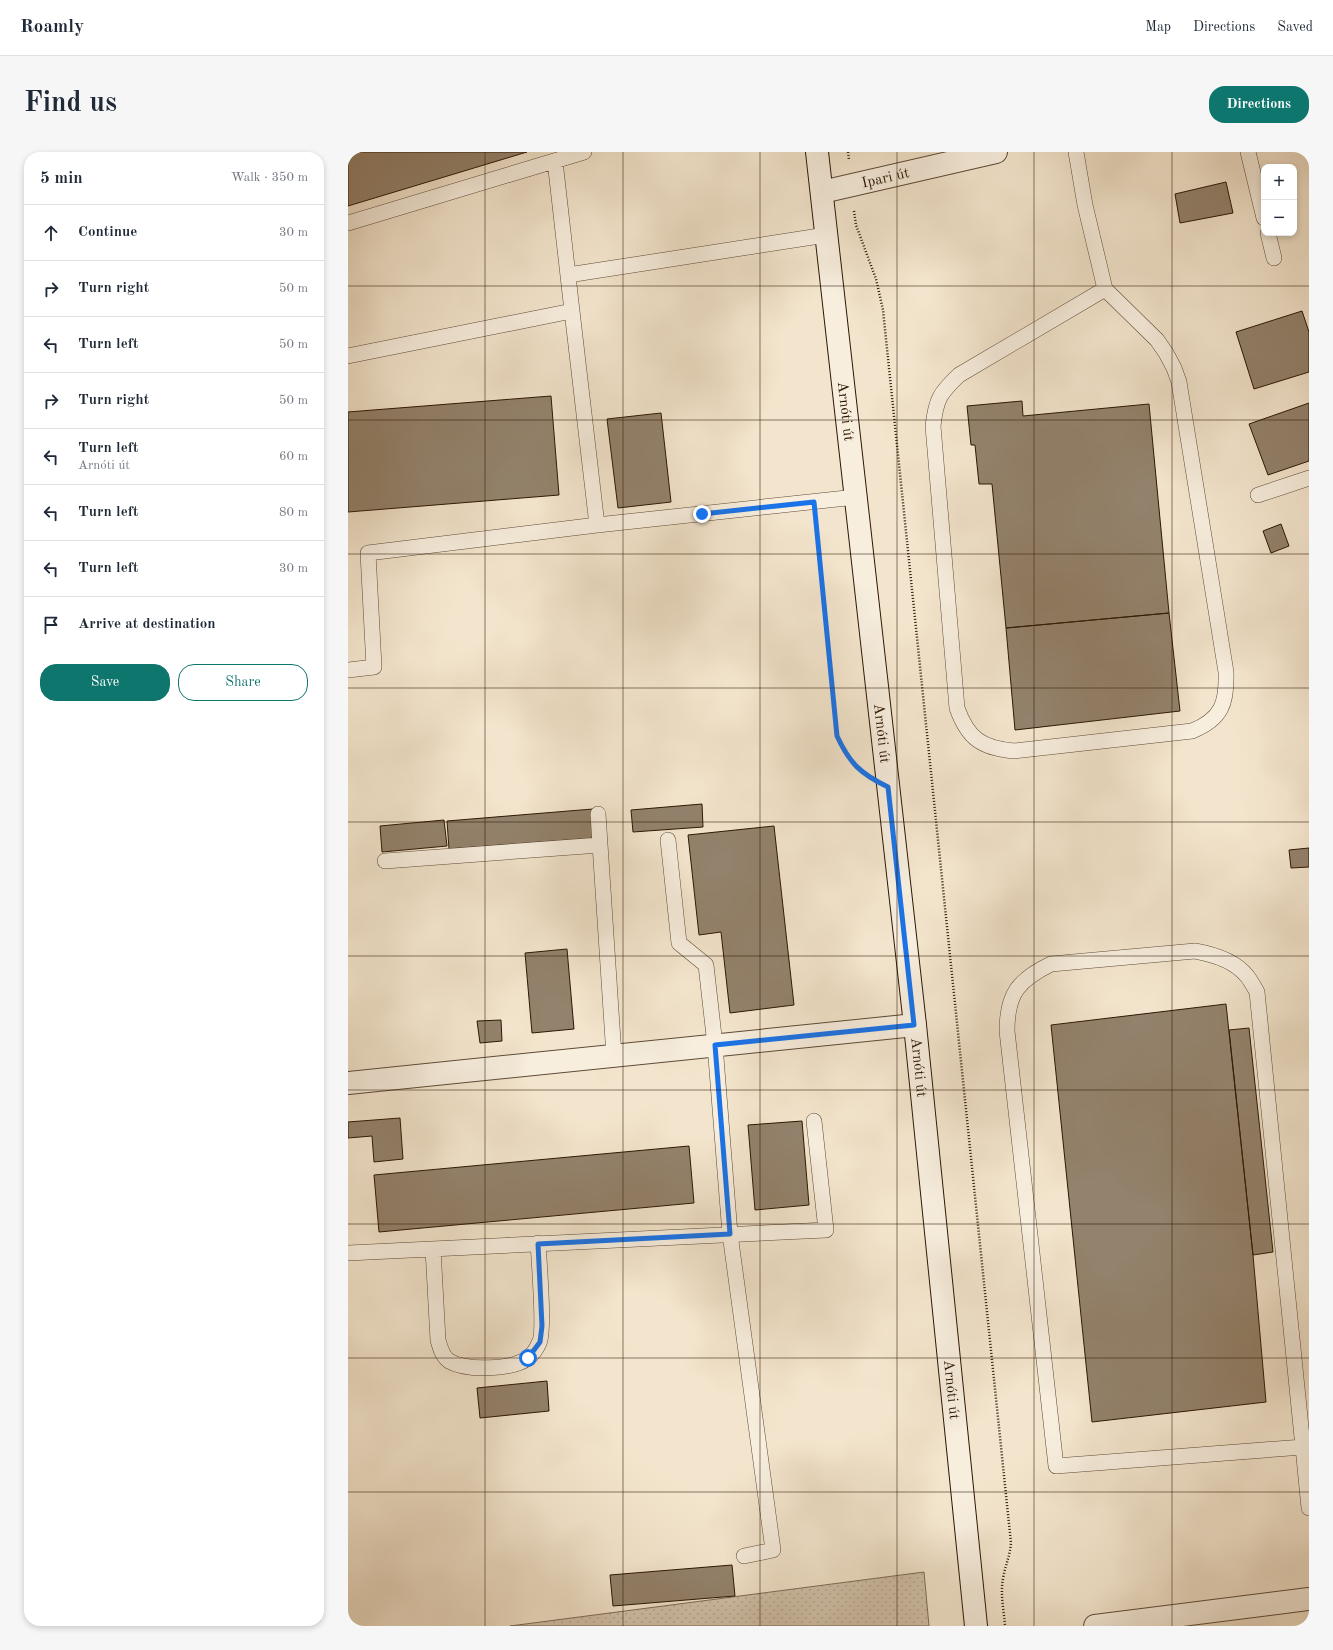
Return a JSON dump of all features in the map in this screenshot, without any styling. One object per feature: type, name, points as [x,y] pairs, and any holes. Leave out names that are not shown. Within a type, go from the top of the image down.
[{"type":"main road","name":"Arnóti út","points":[[817,152],[914,1025],[976,1626]]},
{"type":"main road","name":"Ipari út","points":[[822,192],[996,152]]},
{"type":"main road","points":[[348,1083],[914,1025]]},
{"type":"main road","points":[[1095,1626],[1166,1622],[1309,1599]]},
{"type":"lane","points":[[348,223],[584,152]]},
{"type":"lane","points":[[1076,152],[1085,205],[1105,289],[1157,340],[1172,363],[1179,382],[1226,672],[1227,687],[1220,710],[1213,720],[1205,726],[1192,731],[1014,751],[997,749],[984,744],[971,735],[962,724],[957,708],[933,426],[936,403],[941,394],[959,375],[1105,289]]},
{"type":"lane","points":[[1248,152],[1261,206]]},
{"type":"lane","points":[[555,161],[598,525]]},
{"type":"lane","points":[[568,275],[826,235]]},
{"type":"lane","points":[[1269,236],[1274,258]]},
{"type":"lane","points":[[348,356],[572,311]]},
{"type":"lane","points":[[1258,495],[1309,478]]},
{"type":"lane","points":[[348,670],[374,667],[368,552],[856,497]]},
{"type":"lane","points":[[598,814],[614,1056]]},
{"type":"lane","points":[[668,840],[679,943],[706,965],[715,1045],[730,1234],[773,1550],[744,1556]]},
{"type":"lane","points":[[385,862],[600,845]]},
{"type":"lane","points":[[1303,1447],[1056,1466],[1007,1031],[1007,1013],[1013,996],[1025,979],[1035,972],[1051,964],[1195,951],[1211,954],[1230,964],[1246,975],[1257,992],[1303,1447],[1309,1508]]},
{"type":"lane","points":[[348,1253],[826,1230],[814,1121]]},
{"type":"lane","points":[[432,1248],[438,1340],[441,1352],[448,1360],[463,1366],[490,1368],[512,1365],[528,1358],[540,1342],[542,1326],[538,1244]]},
{"type":"path","points":[[848,152],[856,225],[876,278],[884,318],[1012,1543],[1011,1555],[1002,1583],[1005,1626]]},
{"type":"path","points":[[814,502],[837,736],[846,755],[857,767],[869,778],[888,787]]},
{"type":"shaded area","points":[[924,1572],[929,1626],[510,1626]]},
{"type":"building","points":[[348,152],[527,152],[348,206]]},
{"type":"building","points":[[1226,182],[1233,213],[1180,223],[1175,194]]},
{"type":"building","points":[[1302,311],[1309,332],[1309,372],[1254,389],[1236,332]]},
{"type":"building","points":[[551,396],[559,495],[348,512],[348,412]]},
{"type":"building","points":[[1022,401],[1023,416],[1149,404],[1169,613],[1006,628],[992,484],[979,484],[975,445],[971,445],[967,406]]},
{"type":"building","points":[[1309,403],[1309,461],[1268,475],[1249,424]]},
{"type":"building","points":[[661,413],[671,502],[618,508],[607,419]]},
{"type":"building","points":[[1281,524],[1289,546],[1271,553],[1263,531]]},
{"type":"building","points":[[1169,613],[1180,711],[1015,730],[1006,628]]},
{"type":"building","points":[[702,804],[703,827],[633,832],[631,810]]},
{"type":"building","points":[[593,809],[596,838],[449,849],[447,821]]},
{"type":"building","points":[[444,820],[447,846],[382,852],[380,826]]},
{"type":"building","points":[[774,826],[794,1005],[730,1013],[721,932],[699,935],[688,835]]},
{"type":"building","points":[[1309,848],[1309,867],[1291,868],[1289,850]]},
{"type":"building","points":[[567,949],[574,1029],[532,1033],[525,953]]},
{"type":"building","points":[[1226,1004],[1253,1255],[1266,1402],[1092,1422],[1051,1025]]},
{"type":"building","points":[[501,1020],[502,1041],[480,1043],[477,1021]]},
{"type":"building","points":[[1249,1028],[1273,1252],[1253,1255],[1229,1030]]},
{"type":"building","points":[[400,1118],[403,1159],[374,1162],[372,1136],[348,1138],[348,1122]]},
{"type":"building","points":[[802,1121],[809,1205],[755,1210],[748,1125]]},
{"type":"building","points":[[689,1146],[694,1203],[379,1232],[374,1175]]},
{"type":"building","points":[[547,1381],[549,1411],[480,1418],[477,1388]]},
{"type":"building","points":[[732,1565],[735,1596],[613,1606],[610,1575]]},
{"type":"route","points":[[528,1358],[540,1342],[542,1326],[538,1244],[730,1234],[715,1045],[914,1025],[888,787],[869,778],[857,767],[846,755],[837,736],[814,502],[702,514]]}]
